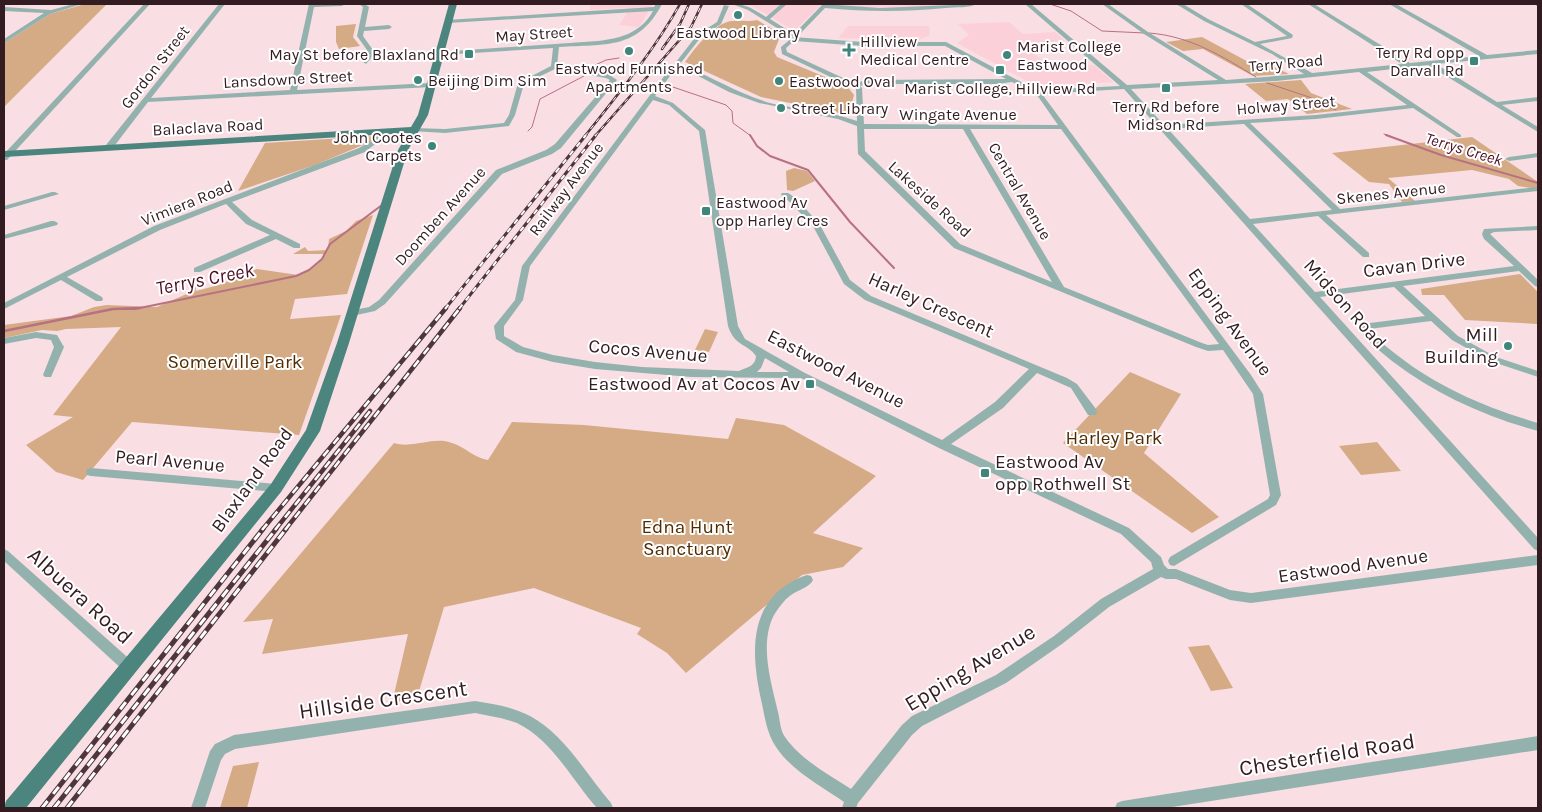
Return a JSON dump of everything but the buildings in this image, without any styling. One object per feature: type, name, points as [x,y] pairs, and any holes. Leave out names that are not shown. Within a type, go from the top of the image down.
[{"type":"main road","name":"Blaxland Road","points":[[14,808],[276,488],[313,431],[403,150],[423,115],[453,4]]},
{"type":"main road","name":"Balaclava Road","points":[[5,155],[109,147],[414,130]]},
{"type":"street","points":[[4,40],[51,12],[79,4]]},
{"type":"street","points":[[5,155],[147,4]]},
{"type":"street","name":"Gordon Street","points":[[109,147],[222,4]]},
{"type":"street","points":[[293,92],[311,4],[342,4]]},
{"type":"street","points":[[362,4],[366,7],[360,36],[370,50],[371,55],[366,62]]},
{"type":"street","points":[[766,19],[784,4]]},
{"type":"street","points":[[974,4],[909,10],[860,9],[825,5],[783,48],[784,53],[855,85],[868,82],[997,82],[1013,80]]},
{"type":"street","name":"Midson Road","points":[[1028,4],[1125,86],[1538,546]]},
{"type":"street","points":[[1106,4],[1146,33],[1224,81]]},
{"type":"street","points":[[1179,4],[1206,20],[1257,43],[1310,75]]},
{"type":"street","points":[[1244,4],[1290,35],[1290,37],[1285,39],[1257,43]]},
{"type":"street","points":[[1311,4],[1408,65]]},
{"type":"street","points":[[1392,4],[1486,57]]},
{"type":"street","points":[[728,5],[745,6],[795,37],[863,44],[946,44],[1036,92]]},
{"type":"street","name":"Railway Avenue","points":[[498,334],[499,326],[519,300],[526,266],[651,97],[678,66],[699,36],[719,23],[728,5]]},
{"type":"street","points":[[448,22],[658,6]]},
{"type":"street","name":"May Street","points":[[440,53],[604,43],[628,38],[644,28],[658,6]]},
{"type":"street","points":[[4,9],[51,12]]},
{"type":"street","points":[[361,29],[389,27]]},
{"type":"street","points":[[414,130],[434,131],[507,125],[522,82],[554,67],[556,46]]},
{"type":"street","name":"Terry Road","points":[[1036,92],[1310,75],[1538,52]]},
{"type":"street","points":[[1430,63],[1538,130]]},
{"type":"street","name":"Wingate Avenue","points":[[678,66],[761,103],[837,116],[865,127],[1063,127]]},
{"type":"street","name":"Doomben Avenue","points":[[352,313],[372,309],[382,302],[499,172],[558,146],[614,80],[608,76],[554,67]]},
{"type":"street","points":[[1360,70],[1459,136]]},
{"type":"street","name":"Lansdowne Street","points":[[147,100],[431,85]]},
{"type":"street","name":"Lakeside Road","points":[[855,85],[861,91],[859,124],[860,148],[863,156],[952,242],[963,249],[1199,345],[1208,348],[1226,348]]},
{"type":"street","name":"Epping Avenue","points":[[1036,92],[1258,394],[1276,495],[1272,502],[1174,561]]},
{"type":"street","name":"Eastwood Avenue","points":[[651,97],[668,102],[702,130],[735,332],[742,341],[802,375],[1125,531],[1159,566]]},
{"type":"street","points":[[1496,104],[1538,99]]},
{"type":"street","name":"Holway Street","points":[[1162,127],[1316,117],[1413,106]]},
{"type":"street","points":[[1246,122],[1338,212]]},
{"type":"street","name":"Central Avenue","points":[[965,127],[1061,289]]},
{"type":"street","name":"Vimiera Road","points":[[4,306],[157,228],[362,150],[376,140],[381,132]]},
{"type":"street","points":[[1509,159],[1538,155]]},
{"type":"street","name":"Skenes Avenue","points":[[1247,222],[1538,189]]},
{"type":"street","points":[[4,208],[55,194]]},
{"type":"street","name":"Harley Crescent","points":[[785,195],[794,200],[817,228],[847,282],[868,298],[1036,368],[1074,386],[1092,412]]},
{"type":"street","points":[[227,201],[249,222],[297,246]]},
{"type":"street","points":[[4,218],[14,205]]},
{"type":"street","points":[[1320,214],[1366,255]]},
{"type":"street","points":[[4,236],[54,224]]},
{"type":"street","points":[[1538,228],[1494,230],[1487,231],[1486,234],[1538,284]]},
{"type":"street","points":[[197,270],[275,236]]},
{"type":"street","name":"Cavan Drive","points":[[1313,295],[1520,268]]},
{"type":"street","points":[[1041,281],[1048,270]]},
{"type":"street","points":[[61,277],[99,299]]},
{"type":"street","points":[[1396,284],[1444,331],[1472,349],[1509,365],[1538,374]]},
{"type":"street","points":[[1430,318],[1365,326],[1364,328],[1370,337],[1392,357],[1435,386],[1515,421],[1538,427]]},
{"type":"street","name":"Cocos Avenue","points":[[498,334],[504,341],[526,352],[560,360],[620,368],[722,375],[802,375]]},
{"type":"street","points":[[4,340],[36,335],[54,337],[59,347],[48,376]]},
{"type":"street","points":[[722,375],[747,372],[756,368],[761,356],[756,349]]},
{"type":"street","points":[[944,445],[999,405],[1036,368]]},
{"type":"street","name":"Pearl Avenue","points":[[91,472],[276,488]]},
{"type":"street","name":"Albuera Road","points":[[4,554],[130,667]]},
{"type":"street","points":[[1164,558],[1174,561],[1178,567],[1176,574],[1169,575],[1159,566],[1164,558]]},
{"type":"street","name":"Eastwood Avenue","points":[[1176,574],[1230,595],[1250,598],[1538,560]]},
{"type":"street","name":"Epping Avenue","points":[[851,803],[907,730],[917,721],[1001,679],[1058,640],[1104,603],[1159,566]]},
{"type":"street","points":[[807,580],[790,588],[778,599],[768,613],[762,628],[760,642],[762,661],[775,730],[777,739],[787,752],[851,803]]},
{"type":"street","name":"Hillside Crescent","points":[[198,808],[215,756],[220,749],[234,742],[475,707],[497,710],[517,717],[540,731],[606,808]]},
{"type":"street","name":"Chesterfield Road","points":[[1122,808],[1538,743]]},
{"type":"shaded area","points":[[590,4],[653,4],[639,27],[619,25],[626,15],[627,8],[590,10]]},
{"type":"shaded area","points":[[749,4],[822,4],[794,31]]},
{"type":"shaded area","points":[[831,4],[949,5],[919,8],[880,8]]},
{"type":"shaded area","name":"Marist College Eastwood","points":[[1009,22],[1023,34],[1055,32],[1065,41],[1030,43],[1034,47],[1026,48],[1054,68],[1094,65],[1113,82],[1038,87],[957,43],[969,35],[958,24]]},
{"type":"shaded area","points":[[848,26],[929,26],[930,35],[919,40],[838,38]]},
{"type":"green space","points":[[85,4],[107,4],[4,107],[4,43],[50,14]]},
{"type":"green space","points":[[757,20],[781,34],[774,52],[777,57],[847,86],[854,95],[849,115],[761,97],[685,62],[706,37],[726,22]]},
{"type":"green space","points":[[356,24],[353,37],[360,46],[339,49],[336,42],[336,26]]},
{"type":"green space","points":[[1202,37],[1254,65],[1266,63],[1289,74],[1253,76],[1203,49],[1183,51],[1166,42]]},
{"type":"green space","points":[[1301,80],[1311,93],[1352,109],[1307,114],[1288,99],[1266,101],[1245,84]]},
{"type":"green space","points":[[375,136],[370,142],[315,165],[238,191],[265,143]]},
{"type":"green space","points":[[1472,137],[1538,182],[1538,189],[1518,186],[1509,179],[1472,170],[1388,178],[1415,201],[1402,202],[1389,184],[1369,182],[1332,153]]},
{"type":"green space","points":[[794,168],[807,171],[815,181],[793,191],[787,190],[786,171]]},
{"type":"green space","name":"Somerville Park","points":[[373,215],[347,294],[295,299],[290,319],[341,315],[299,435],[132,422],[83,480],[56,472],[26,445],[73,417],[53,415],[121,327],[57,331],[42,330],[4,338],[4,325],[71,316],[94,307],[107,305],[157,307],[191,292],[190,278],[195,277],[196,291],[219,285],[257,269],[298,275],[309,270],[322,259],[324,254],[293,254],[305,247],[308,251],[328,250],[329,239],[346,231],[356,221]]},
{"type":"green space","points":[[1520,274],[1538,292],[1538,324],[1465,320],[1444,295],[1422,295],[1421,289]]},
{"type":"green space","points":[[705,329],[718,332],[709,352],[695,350]]},
{"type":"green space","name":"Harley Park","points":[[1130,372],[1181,394],[1144,453],[1219,517],[1192,533],[1063,443]]},
{"type":"green space","name":"Edna Hunt Sanctuary","points":[[736,418],[784,425],[876,476],[813,533],[863,548],[843,567],[802,575],[686,673],[667,653],[637,634],[641,628],[534,588],[444,607],[417,698],[392,703],[408,634],[262,654],[273,619],[243,622],[394,443],[408,445],[445,441],[488,460],[512,422],[584,425],[728,439]]},
{"type":"green space","points":[[1377,442],[1401,471],[1361,475],[1339,446]]},
{"type":"green space","points":[[1209,645],[1233,688],[1211,691],[1188,647]]},
{"type":"green space","points":[[259,762],[247,808],[220,808],[233,766]]},
{"type":"waterway","name":"Terrys Creek","points":[[1050,4],[1071,11],[1102,31],[1145,33]]},
{"type":"waterway","name":"Terrys Creek","points":[[1149,33],[1178,38],[1205,48],[1256,77]]},
{"type":"waterway","name":"Terrys Creek","points":[[589,68],[606,60],[619,58]]},
{"type":"waterway","name":"Terrys Creek","points":[[528,131],[532,127],[540,99],[584,76]]},
{"type":"waterway","name":"Terrys Creek","points":[[1267,83],[1309,97],[1336,110]]},
{"type":"waterway","points":[[667,85],[726,105],[732,111],[733,123],[750,136]]},
{"type":"waterway","name":"Terrys Creek","points":[[1384,134],[1390,136]]},
{"type":"waterway","name":"Terrys Creek","points":[[1386,135],[1441,155],[1538,183]]},
{"type":"waterway","points":[[750,136],[757,146],[770,156],[808,170],[850,222],[894,268]]},
{"type":"waterway","name":"Terrys Creek","points":[[140,308],[296,276],[309,270],[322,259],[330,244],[382,205]]},
{"type":"waterway","name":"Terrys Creek","points":[[113,309],[140,308]]},
{"type":"waterway","name":"Terrys Creek","points":[[113,309],[140,308]]},
{"type":"waterway","name":"Terrys Creek","points":[[4,331],[113,309]]},
{"type":"railway","points":[[585,136],[647,56],[680,4]]},
{"type":"railway","points":[[662,49],[680,24],[689,4]]},
{"type":"railway","points":[[595,136],[691,27],[702,4]]},
{"type":"railway","points":[[445,309],[586,135]]},
{"type":"railway","points":[[459,309],[596,135]]},
{"type":"railway","points":[[262,530],[446,308]]},
{"type":"railway","points":[[285,530],[460,308]]},
{"type":"railway","points":[[275,530],[370,411]]},
{"type":"railway","points":[[42,808],[263,529]]},
{"type":"railway","points":[[54,808],[276,529]]},
{"type":"railway","points":[[67,808],[286,529]]},
{"type":"place","name":"Eastwood Library","points":[[738,15]]},
{"type":"place","name":"Hillview Medical Centre","points":[[849,50]]},
{"type":"place","name":"Eastwood Furnished Apartments","points":[[629,51]]},
{"type":"place","name":"May St before Blaxland Rd","points":[[469,54]]},
{"type":"place","name":"Marist College Eastwood","points":[[1007,55]]},
{"type":"place","name":"Terry Rd opp Darvall Rd","points":[[1474,61]]},
{"type":"place","name":"Marist College, Hillview Rd","points":[[1000,70]]},
{"type":"place","name":"Beijing Dim Sim","points":[[418,80]]},
{"type":"place","name":"Eastwood Oval","points":[[779,81]]},
{"type":"place","name":"Terry Rd before Midson Rd","points":[[1166,88]]},
{"type":"place","name":"Street Library","points":[[781,108]]},
{"type":"place","name":"John Cootes Carpets","points":[[432,146]]},
{"type":"place","name":"Eastwood Av opp Harley Cres","points":[[706,211]]},
{"type":"place","name":"Mill Building","points":[[1508,346]]},
{"type":"place","name":"Eastwood Av at Cocos Av","points":[[810,384]]},
{"type":"place","name":"Eastwood Av opp Rothwell St","points":[[985,473]]}]
